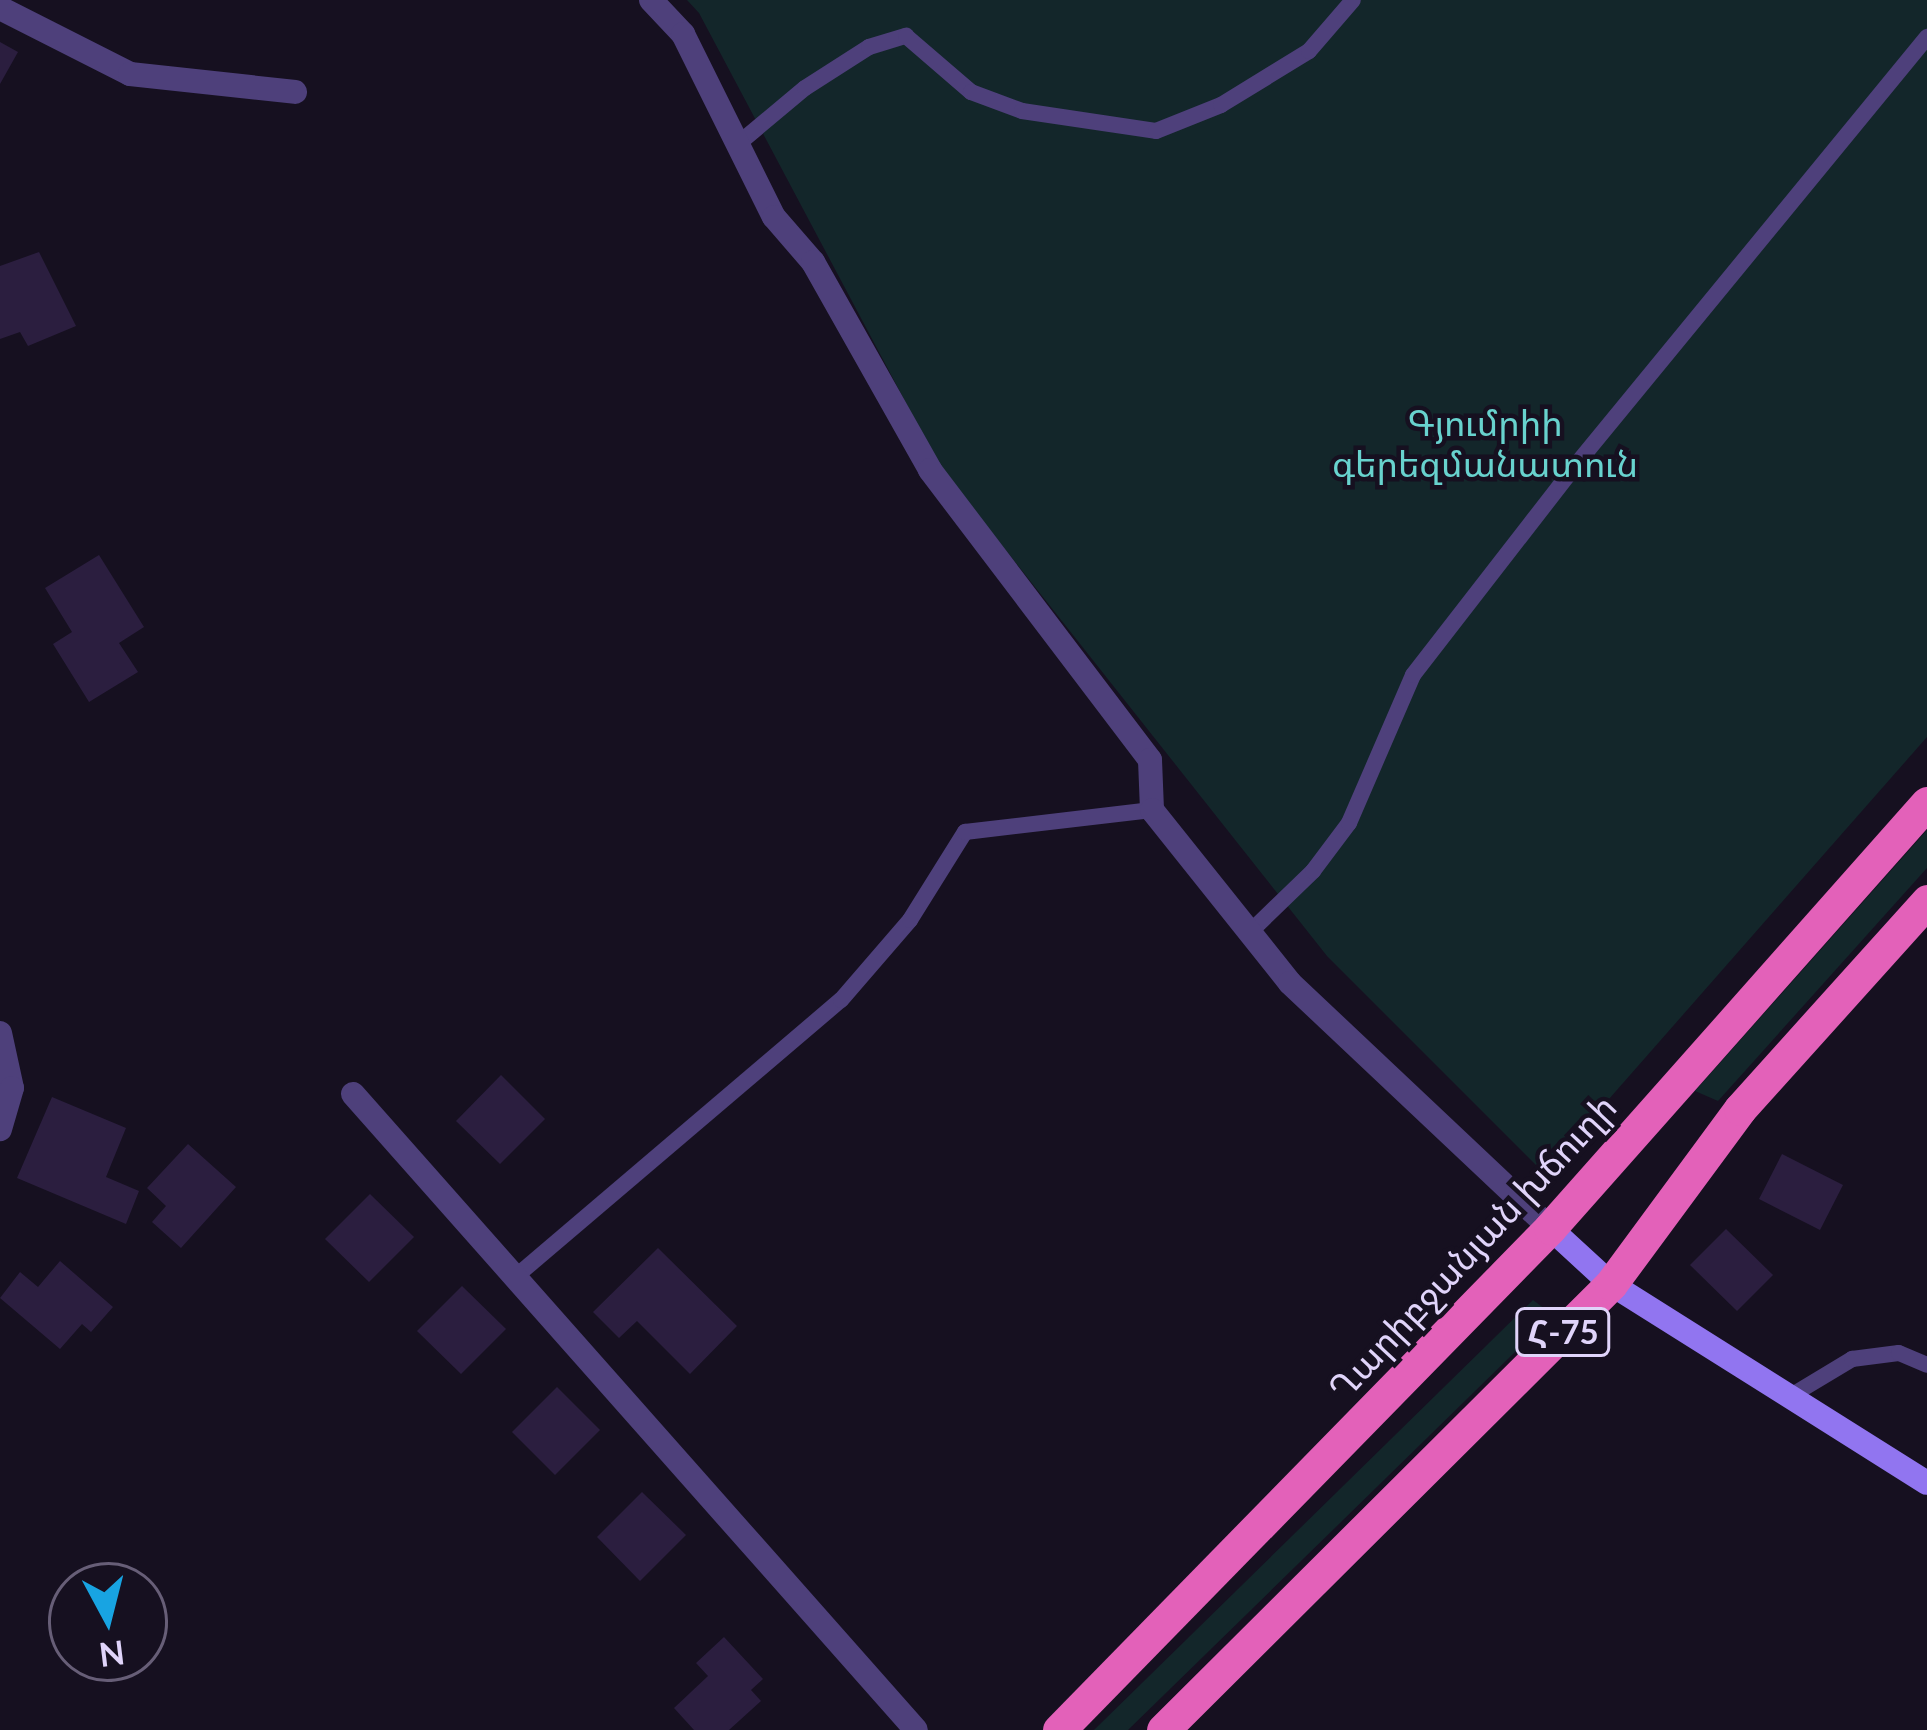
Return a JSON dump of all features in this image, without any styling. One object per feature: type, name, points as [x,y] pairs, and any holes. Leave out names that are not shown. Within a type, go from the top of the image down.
[{"type":"highway","name":"Ղարիբջանյան խճուղի","points":[[1059,1730],[1550,1228],[1927,803]]},
{"type":"highway","name":"Հ-75","points":[[1163,1730],[1611,1284],[1740,1109],[1927,901]]},
{"type":"main road","points":[[1550,1228],[1611,1284],[1927,1483]]},
{"type":"street","points":[[651,0],[683,34],[774,218],[813,262],[930,470],[1150,760],[1152,810],[1290,983],[1550,1228]]},
{"type":"street","points":[[0,8],[130,74],[295,92]]},
{"type":"street","points":[[0,1033],[12,1088],[0,1128]]},
{"type":"street","points":[[353,1094],[916,1730]]},
{"type":"lane","points":[[738,144],[805,88],[869,47],[906,36],[970,92],[1005,105],[1156,131],[1221,105],[1310,51],[1353,0]]},
{"type":"lane","points":[[1248,934],[1312,871],[1348,824],[1412,675],[1579,461],[1927,37]]},
{"type":"lane","points":[[514,1278],[841,1000],[910,920],[965,832],[1152,810]]},
{"type":"lane","points":[[1789,1396],[1852,1359],[1899,1353],[1927,1365]]},
{"type":"green space","name":"Գյումրիի գերեզմանատուն","points":[[687,0],[1927,0],[1927,737],[1544,1173],[1327,956],[940,467],[699,13]]},
{"type":"green space","points":[[1927,830],[1927,868],[1718,1101],[1695,1091]]},
{"type":"green space","points":[[1533,1300],[1553,1315],[1128,1730],[1094,1730]]},
{"type":"building","points":[[0,42],[18,52],[0,84]]},
{"type":"building","points":[[39,252],[76,326],[28,346],[20,332],[0,339],[0,266]]},
{"type":"building","points":[[99,555],[144,627],[119,643],[138,672],[89,702],[53,644],[72,632],[45,588]]},
{"type":"building","points":[[501,1075],[545,1119],[500,1164],[456,1121]]},
{"type":"building","points":[[52,1097],[126,1128],[106,1177],[139,1191],[126,1224],[17,1178]]},
{"type":"building","points":[[188,1144],[236,1187],[181,1248],[152,1222],[166,1206],[147,1188]]},
{"type":"building","points":[[1782,1154],[1843,1185],[1820,1230],[1759,1199]]},
{"type":"building","points":[[370,1194],[414,1237],[369,1282],[325,1239]]},
{"type":"building","points":[[1726,1229],[1773,1275],[1737,1311],[1690,1265]]},
{"type":"building","points":[[658,1248],[737,1326],[690,1374],[637,1321],[619,1338],[593,1312]]},
{"type":"building","points":[[60,1261],[113,1307],[91,1332],[82,1324],[60,1349],[0,1298],[20,1272],[38,1287]]},
{"type":"building","points":[[462,1286],[506,1329],[461,1374],[417,1331]]},
{"type":"building","points":[[557,1387],[600,1430],[555,1475],[512,1432]]},
{"type":"building","points":[[642,1492],[686,1535],[640,1581],[597,1537]]},
{"type":"building","points":[[724,1637],[763,1679],[751,1690],[761,1701],[729,1730],[694,1730],[674,1708],[708,1676],[696,1663]]}]
